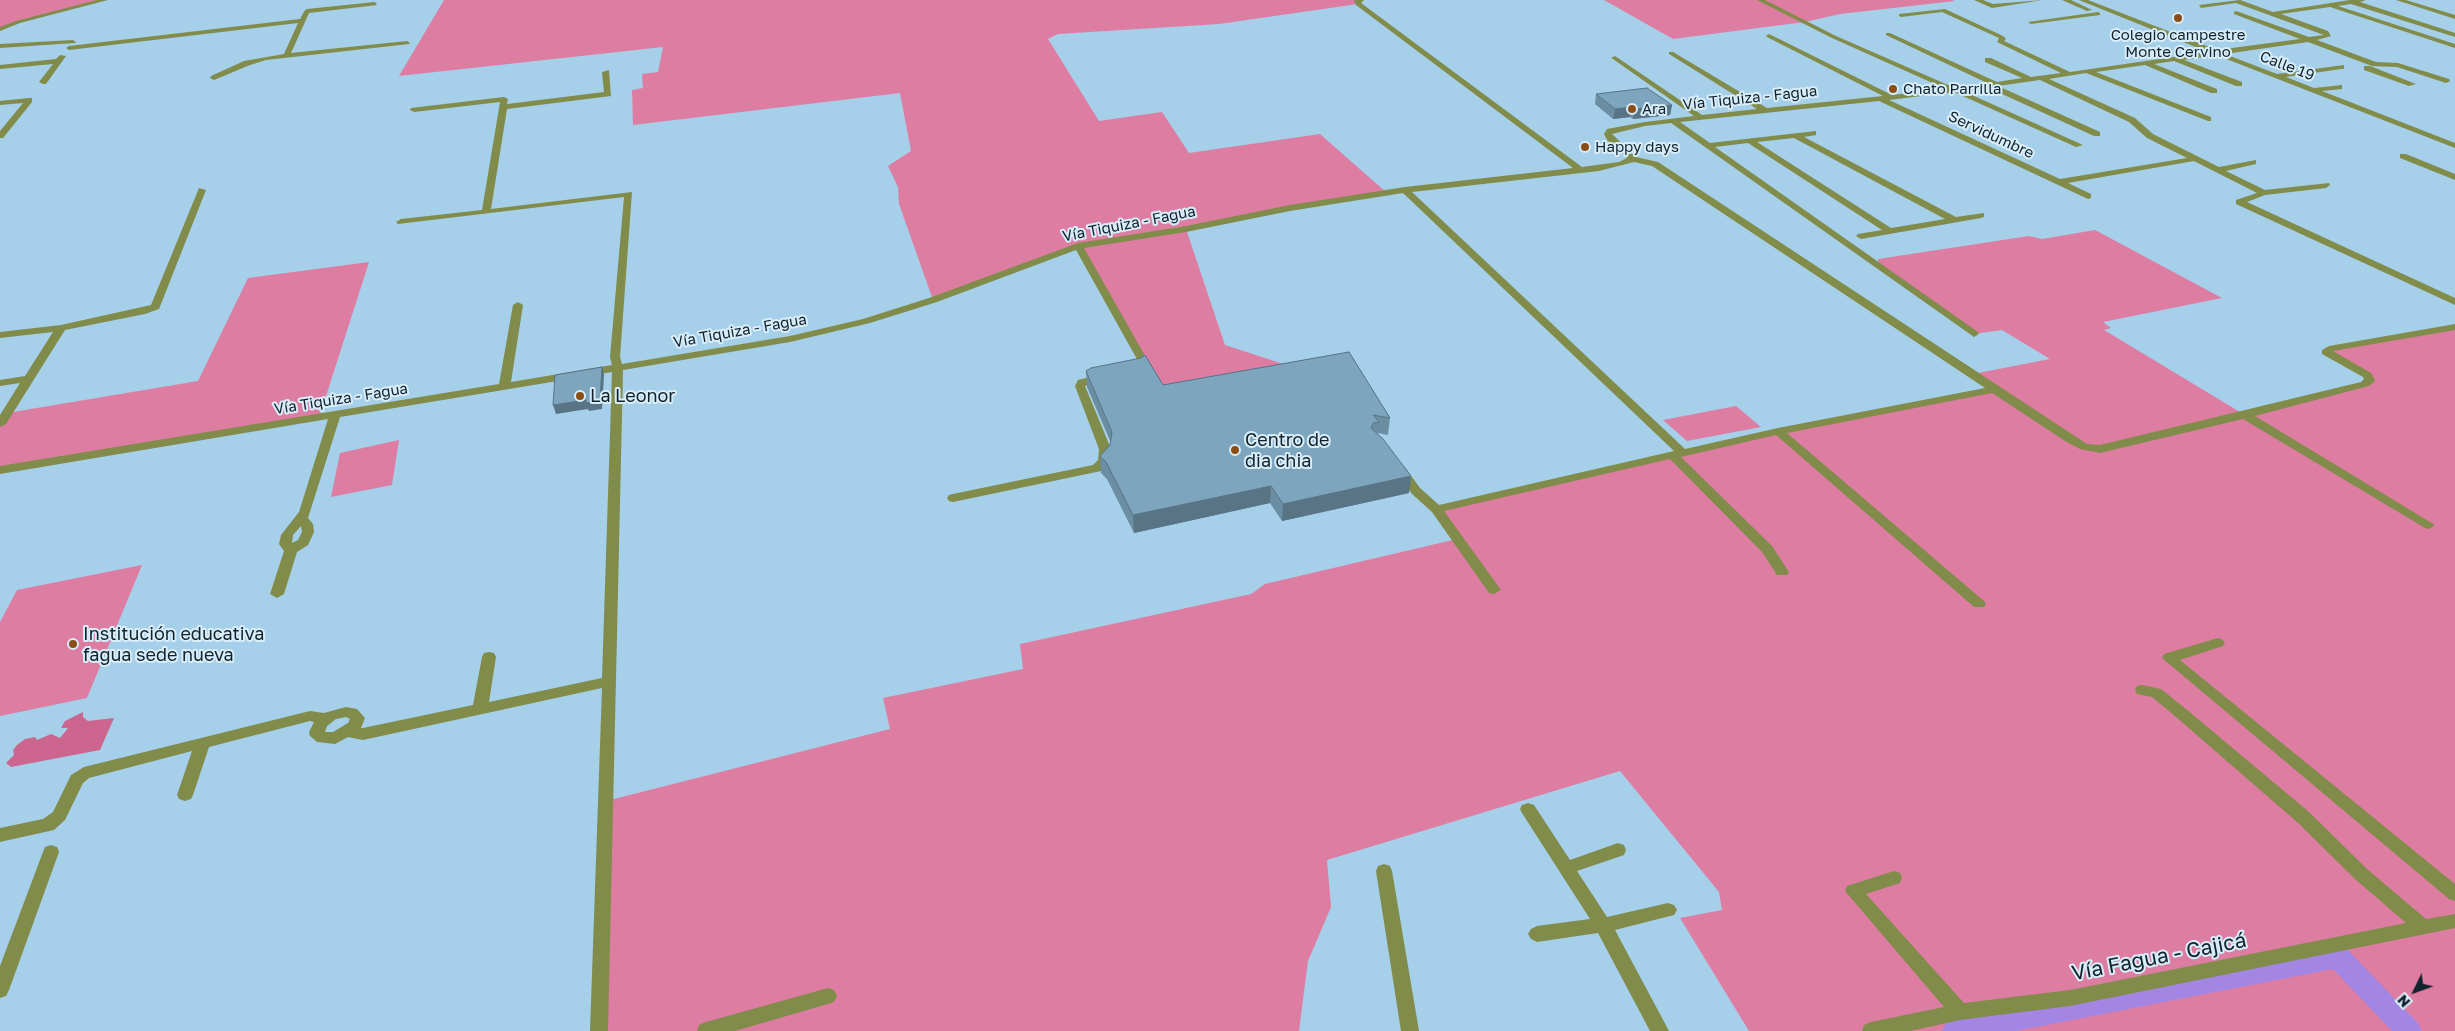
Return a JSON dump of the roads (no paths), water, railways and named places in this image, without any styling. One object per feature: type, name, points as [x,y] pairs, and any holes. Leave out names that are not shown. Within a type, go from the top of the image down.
[{"type":"street","points":[[0,29],[105,0]]},
{"type":"street","points":[[1361,0],[1357,1],[1358,4],[1580,170]]},
{"type":"street","points":[[1760,0],[1834,36],[2079,145]]},
{"type":"street","points":[[1977,0],[1992,6],[2040,0]]},
{"type":"street","name":"Calle 19","points":[[2065,0],[2098,6],[2455,146]]},
{"type":"street","points":[[2276,15],[2279,12],[2363,0]]},
{"type":"street","points":[[2399,0],[2455,17]]},
{"type":"street","points":[[2201,6],[2235,1],[2328,34],[2326,37],[2308,39]]},
{"type":"street","points":[[2352,2],[2455,35]]},
{"type":"street","points":[[287,55],[306,11],[376,4]]},
{"type":"street","points":[[2045,28],[2031,22],[2098,14],[2082,4]]},
{"type":"street","points":[[2331,5],[2455,46]]},
{"type":"street","points":[[1901,15],[1943,10],[2001,37],[2002,39],[1998,41],[2069,74]]},
{"type":"street","points":[[2253,11],[2233,14],[2375,64],[2398,65],[2446,81]]},
{"type":"street","points":[[69,48],[301,21]]},
{"type":"street","points":[[1888,34],[2097,134]]},
{"type":"street","points":[[1768,36],[1894,98]]},
{"type":"street","points":[[1852,39],[1954,90]]},
{"type":"street","name":"Vía Tiquiza - Fagua","points":[[0,470],[790,339],[866,321],[933,300],[1078,246],[1405,190],[1580,170],[1621,164],[1632,159],[1610,138],[1608,134],[1610,131],[1701,118],[1894,98],[2090,72],[2308,39]]},
{"type":"street","points":[[2292,41],[2412,84]]},
{"type":"street","points":[[0,46],[73,42],[43,82]]},
{"type":"street","points":[[214,78],[248,63],[287,55],[407,42]]},
{"type":"street","points":[[1671,53],[1767,112]]},
{"type":"street","points":[[1615,58],[1701,118]]},
{"type":"street","points":[[2176,59],[2239,84]]},
{"type":"street","points":[[0,67],[59,60]]},
{"type":"street","points":[[1988,60],[2030,79]]},
{"type":"street","points":[[2145,63],[2214,90]]},
{"type":"street","points":[[2276,76],[2341,67]]},
{"type":"street","points":[[503,107],[608,94],[606,72]]},
{"type":"street","points":[[2090,72],[2208,119]]},
{"type":"street","points":[[2041,78],[2132,120],[2150,136],[2264,193]]},
{"type":"street","points":[[2314,91],[2339,88]]},
{"type":"street","points":[[414,110],[504,99],[486,212]]},
{"type":"street","name":"Servidumbre","points":[[1882,99],[2088,196]]},
{"type":"street","points":[[0,103],[29,100],[0,136]]},
{"type":"street","points":[[1672,122],[1974,334]]},
{"type":"street","points":[[1706,146],[1812,133]]},
{"type":"street","points":[[1795,135],[1952,219]]},
{"type":"street","points":[[1748,140],[1890,231]]},
{"type":"street","points":[[2404,156],[2455,177]]},
{"type":"street","points":[[1632,159],[1655,164],[2069,439],[2084,447],[2100,449],[2245,416],[2366,384],[2370,380],[2367,375],[2326,352],[2329,349],[2455,327]]},
{"type":"street","points":[[2060,182],[2194,159]]},
{"type":"street","points":[[2217,170],[2253,162]]},
{"type":"street","points":[[2326,184],[2264,193],[2239,202],[2455,302]]},
{"type":"street","points":[[0,335],[61,328],[145,311],[155,307],[202,190]]},
{"type":"street","points":[[1405,190],[1677,454],[1767,549],[1782,572]]},
{"type":"street","points":[[402,222],[629,194],[615,357],[618,368],[600,1031]]},
{"type":"street","points":[[1861,236],[1982,214]]},
{"type":"street","points":[[953,498],[1097,468],[1104,461],[1106,449],[1080,390],[1080,386],[1082,382],[1088,379],[1144,367],[1143,361],[1078,246]]},
{"type":"street","points":[[502,388],[506,382],[518,305]]},
{"type":"street","points":[[0,424],[61,328]]},
{"type":"street","points":[[0,382],[28,379]]},
{"type":"street","points":[[1436,509],[1778,431],[1996,389]]},
{"type":"street","points":[[277,594],[291,550],[285,544],[287,535],[292,526],[301,519],[335,415]]},
{"type":"street","points":[[2245,416],[2430,525]]},
{"type":"street","points":[[1778,431],[1979,604]]},
{"type":"street","points":[[1393,460],[1416,491],[1436,509],[1494,590]]},
{"type":"street","points":[[2218,643],[2169,658],[2455,894]]},
{"type":"street","points":[[480,709],[489,657]]},
{"type":"street","points":[[0,835],[48,825],[59,816],[77,779],[84,773],[203,742],[310,716],[326,719],[317,732],[322,738],[335,738],[349,732],[363,734],[610,681]]},
{"type":"street","points":[[2142,690],[2156,693],[2188,719],[2303,817],[2361,874],[2421,926]]},
{"type":"street","points":[[185,795],[203,742]]},
{"type":"street","points":[[1528,809],[1568,868],[1603,925],[1660,1031]]},
{"type":"street","points":[[1568,868],[1618,850]]},
{"type":"street","points":[[0,990],[52,852]]},
{"type":"street","points":[[1384,871],[1410,1031]]},
{"type":"street","points":[[1894,878],[1852,891],[1960,1012]]},
{"type":"street","points":[[1537,934],[1603,925],[1668,910]]},
{"type":"street","name":"Vía Fagua - Cajicá","points":[[1871,1031],[1960,1012],[2070,998],[2421,926],[2455,921]]},
{"type":"street","points":[[706,1031],[828,996]]},
{"type":"waterway","points":[[1955,1031],[2338,957],[2409,1031]]},
{"type":"place","name":"Colegio campestre Monte Cervino","points":[[2178,18]]},
{"type":"place","name":"Chato Parrilla","points":[[1893,89]]},
{"type":"place","name":"Ara","points":[[1632,109]]},
{"type":"place","name":"Happy days","points":[[1585,147]]},
{"type":"place","name":"La Leonor","points":[[580,396]]},
{"type":"place","name":"Centro de dia chia","points":[[1235,450]]},
{"type":"place","name":"Institución educativa fagua sede nueva","points":[[73,644]]}]
